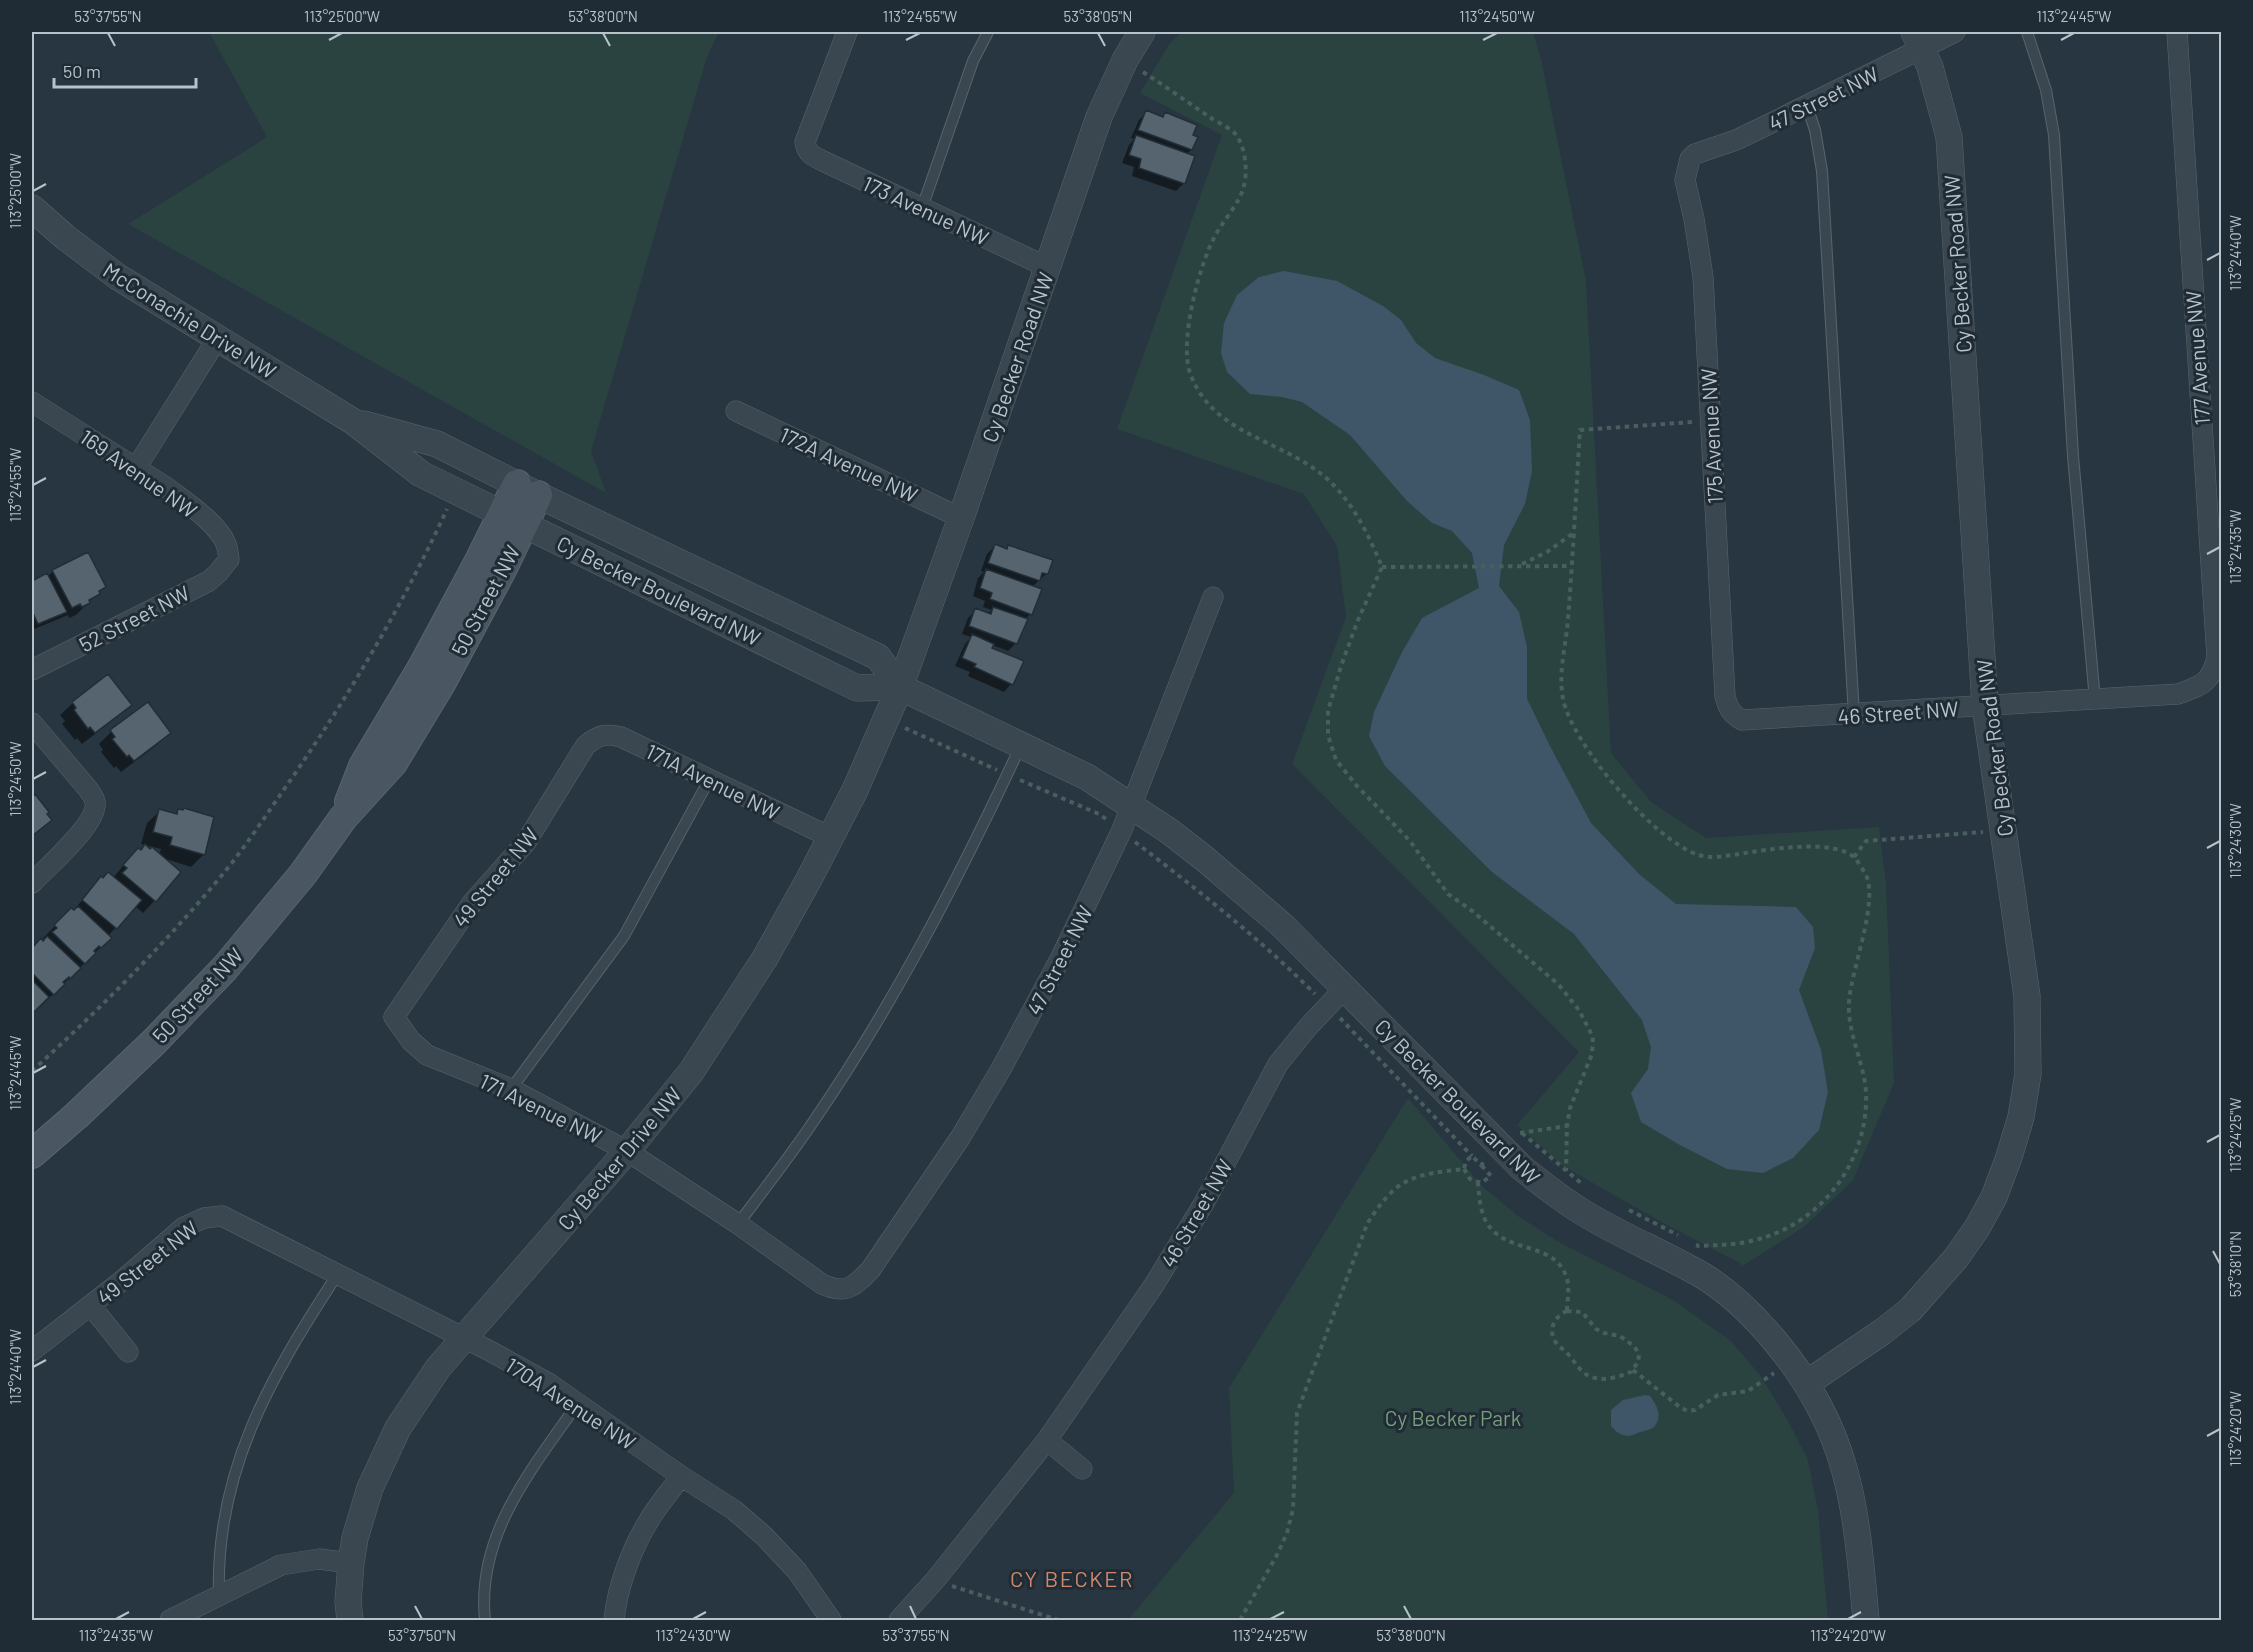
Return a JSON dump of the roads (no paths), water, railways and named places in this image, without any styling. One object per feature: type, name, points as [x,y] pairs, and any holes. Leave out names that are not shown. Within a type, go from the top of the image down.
[{"type":"main road","name":"50 Street NW","points":[[32,1154],[153,1043],[225,968],[303,874],[343,818],[393,763],[448,671],[527,489]]},
{"type":"street","name":"173 Avenue NW","points":[[847,32],[805,142],[807,151],[817,158],[1047,267]]},
{"type":"street","name":"47 Street NW","points":[[1690,159],[1695,154],[1736,140],[1807,106],[1918,40],[1955,32]]},
{"type":"street","name":"177 Avenue NW","points":[[2177,32],[2217,658],[2213,673],[2206,683]]},
{"type":"street","name":"Cy Becker Road NW","points":[[900,687],[961,518],[1099,117],[1135,40]]},
{"type":"street","name":"Cy Becker Road NW","points":[[1807,1383],[1910,1310],[1934,1285],[1977,1228],[1994,1197],[2009,1157],[2021,1117],[2028,1074],[2027,996],[1985,705],[1949,137],[1938,92],[1918,40]]},
{"type":"street","name":"175 Avenue NW","points":[[1690,159],[1685,180],[1694,219],[1703,278],[1725,696],[1732,715]]},
{"type":"street","name":"McConachie Drive NW","points":[[32,208],[65,237],[118,277],[354,422],[421,474]]},
{"type":"street","points":[[136,468],[217,339]]},
{"type":"street","name":"169 Avenue NW","points":[[32,402],[166,487],[210,524],[226,544],[230,559]]},
{"type":"street","name":"172A Avenue NW","points":[[736,411],[961,518]]},
{"type":"street","name":"McConachie Drive NW","points":[[354,422],[437,444],[527,489]]},
{"type":"street","name":"Cy Becker Boulevard NW","points":[[421,474],[857,688],[900,687],[1087,777],[1132,806],[1205,859],[1282,926],[1346,988],[1499,1146],[1547,1188],[1584,1213],[1706,1278],[1750,1314],[1792,1361],[1820,1405],[1845,1467],[1858,1536],[1866,1620]]},
{"type":"street","name":"Cy Becker Boulevard NW","points":[[527,489],[878,657],[900,687]]},
{"type":"street","name":"52 Street NW","points":[[32,670],[209,580],[230,559]]},
{"type":"street","name":"47 Street NW","points":[[846,1290],[861,1280],[871,1269],[960,1138],[1030,1017],[1111,857],[1213,597]]},
{"type":"street","name":"46 Street NW","points":[[1732,715],[1742,720],[1753,721],[2094,700],[2178,694],[2206,683]]},
{"type":"street","name":"Cy Becker Drive NW","points":[[350,1620],[348,1602],[355,1538],[370,1488],[398,1428],[438,1368],[627,1151],[691,1072],[735,1006],[789,916],[855,790],[900,687]]},
{"type":"street","points":[[32,723],[88,789],[95,801],[94,812],[80,834],[32,883]]},
{"type":"street","name":"171A Avenue NW","points":[[596,738],[607,733],[621,737],[830,837]]},
{"type":"street","name":"49 Street NW","points":[[394,1017],[471,903],[526,842],[586,745],[596,738]]},
{"type":"street","name":"46 Street NW","points":[[899,1620],[936,1579],[1047,1440],[1155,1285],[1204,1203],[1278,1064],[1308,1027],[1346,988]]},
{"type":"street","name":"171 Avenue NW","points":[[394,1017],[411,1041],[427,1055],[511,1089],[627,1151],[738,1224],[822,1284],[835,1290],[846,1290]]},
{"type":"street","name":"170A Avenue NW","points":[[204,1218],[222,1216],[550,1384],[681,1476],[734,1510],[764,1536],[797,1571],[831,1620]]},
{"type":"street","name":"49 Street NW","points":[[32,1351],[91,1306],[184,1227],[204,1218]]},
{"type":"street","name":"49 Street NW","points":[[91,1306],[128,1352]]},
{"type":"street","points":[[1047,1440],[1082,1469]]},
{"type":"street","points":[[614,1620],[628,1564],[647,1523],[681,1476]]},
{"type":"street","points":[[170,1620],[281,1565],[319,1559],[351,1563]]},
{"type":"lane","points":[[922,208],[973,61],[988,32]]},
{"type":"lane","points":[[2027,32],[2046,90],[2054,135],[2073,456],[2094,700]]},
{"type":"lane","points":[[1807,106],[1815,130],[1822,171],[1854,715]]},
{"type":"lane","points":[[738,1224],[811,1126],[879,1017],[943,904],[1021,745]]},
{"type":"lane","points":[[511,1089],[624,936],[709,780]]},
{"type":"lane","points":[[219,1596],[220,1544],[228,1499],[245,1443],[278,1371],[337,1275]]},
{"type":"lane","points":[[485,1620],[485,1574],[496,1533],[518,1488],[578,1403]]},
{"type":"water","points":[[1284,271],[1337,281],[1383,306],[1401,320],[1416,343],[1435,358],[1519,390],[1530,420],[1532,471],[1525,504],[1504,545],[1499,586],[1519,612],[1527,647],[1527,699],[1591,823],[1639,874],[1676,904],[1796,907],[1813,927],[1815,948],[1799,990],[1821,1050],[1828,1092],[1819,1130],[1793,1158],[1763,1173],[1727,1169],[1641,1122],[1631,1093],[1648,1069],[1651,1047],[1642,1020],[1574,934],[1492,872],[1385,766],[1369,736],[1374,712],[1402,652],[1422,618],[1479,588],[1472,553],[1452,531],[1432,523],[1407,501],[1350,435],[1302,402],[1282,397],[1250,394],[1227,372],[1221,353],[1224,323],[1237,295],[1259,277]]},
{"type":"water","points":[[1650,1396],[1658,1411],[1657,1423],[1654,1427],[1632,1435],[1624,1435],[1611,1426],[1611,1410],[1623,1400]]},
{"type":"district","name":"CY BECKER","points":[[1072,1578]]},
{"type":"park label","name":"Cy Becker Park","points":[[1453,1417]]}]
